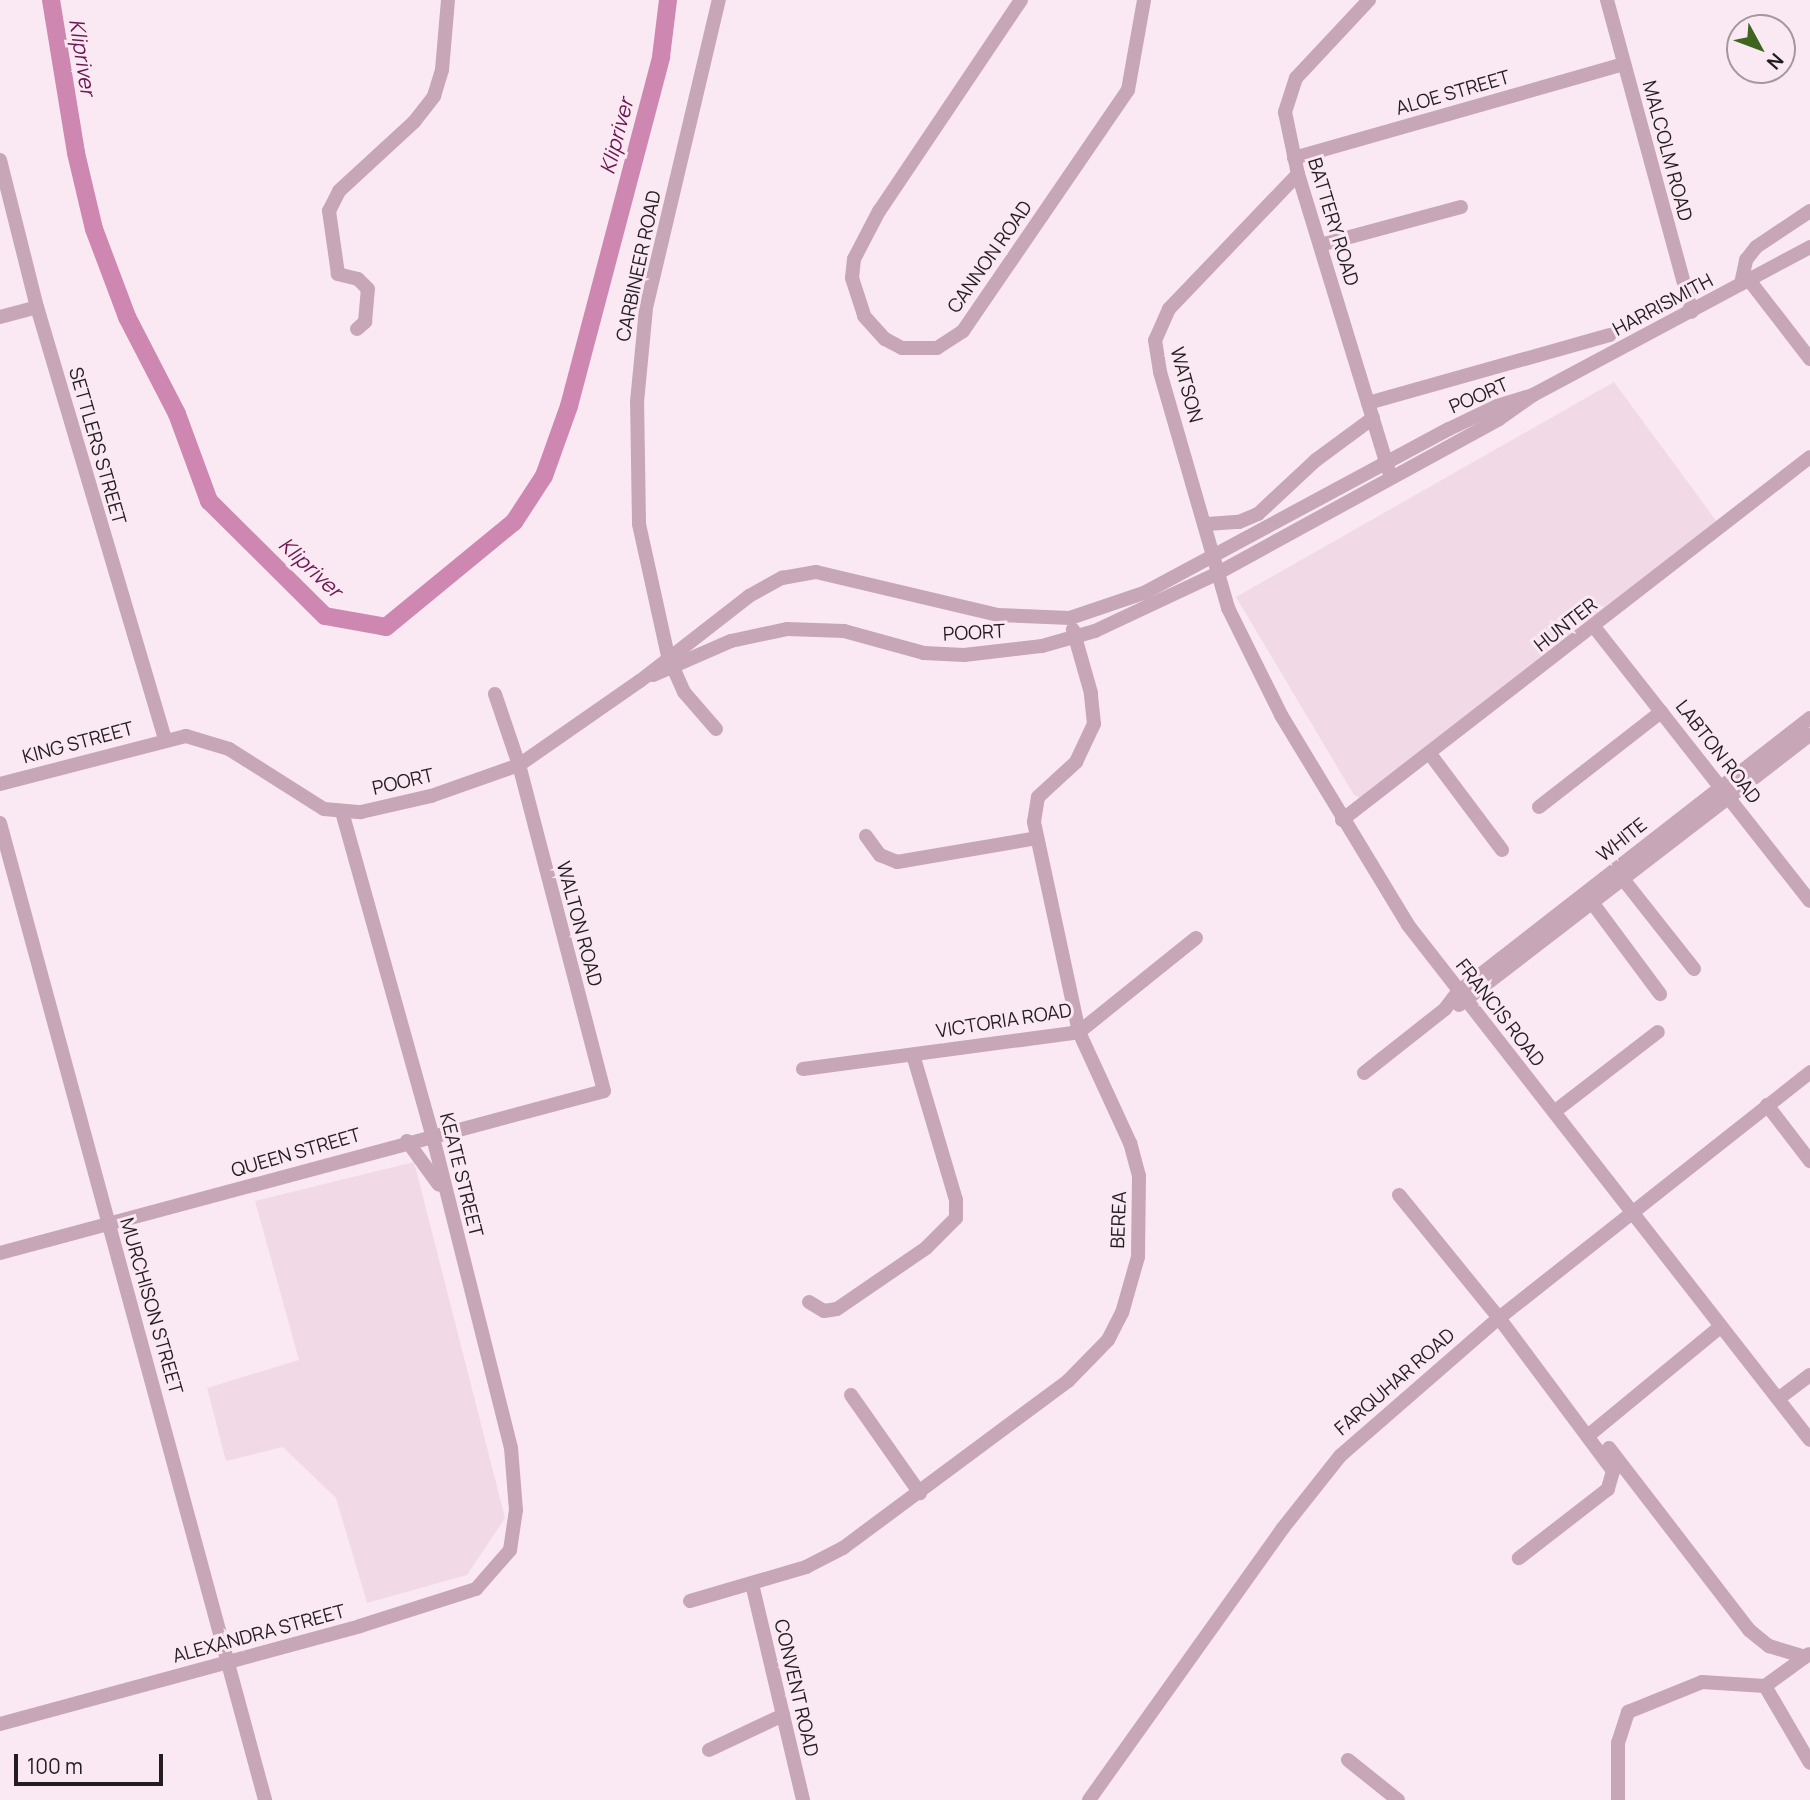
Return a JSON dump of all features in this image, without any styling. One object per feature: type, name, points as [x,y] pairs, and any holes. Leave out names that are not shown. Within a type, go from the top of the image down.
[{"type":"street","points":[[357,328],[365,322],[368,289],[358,279],[338,274],[329,229],[331,205],[434,96],[442,70],[448,0]]},
{"type":"street","name":"CARBINEER ROAD","points":[[716,729],[689,698],[670,661],[639,524],[639,359],[646,308],[719,0]]},
{"type":"street","name":"CANNON ROAD","points":[[1021,0],[858,249],[852,278],[860,307],[878,332],[902,348],[937,348],[963,331],[1128,90],[1143,0]]},
{"type":"street","name":"BATTERY ROAD","points":[[1368,0],[1292,85],[1285,112],[1298,174],[1391,478]]},
{"type":"street","name":"MALCOLM ROAD","points":[[1607,0],[1692,312]]},
{"type":"street","name":"ALOE STREET","points":[[1294,158],[1623,64]]},
{"type":"street","name":"SETTLERS STREET","points":[[0,160],[37,307],[165,740]]},
{"type":"street","name":"WATSON","points":[[1218,573],[1207,524],[1160,372],[1157,332],[1168,309],[1298,174]]},
{"type":"street","points":[[1320,245],[1461,207]]},
{"type":"street","points":[[1810,211],[1756,247],[1746,260],[1745,282],[1810,359]]},
{"type":"street","name":"HARRISMITH","points":[[1533,395],[1810,247]]},
{"type":"street","points":[[0,317],[37,307]]},
{"type":"street","points":[[1368,403],[1610,335]]},
{"type":"street","name":"POORT","points":[[670,661],[731,641],[787,629],[844,631],[942,655],[1000,653],[1075,637],[1218,573],[1499,419],[1533,395]]},
{"type":"street","name":"POORT","points":[[165,740],[194,737],[222,745],[314,805],[342,812],[431,796],[519,765],[670,661],[768,584],[806,572],[998,615],[1070,618],[1140,595],[1497,406],[1533,395]]},
{"type":"street","points":[[1207,524],[1239,522],[1258,514],[1316,460],[1373,418]]},
{"type":"street","name":"HUNTER","points":[[1342,820],[1595,628],[1810,457]]},
{"type":"street","name":"FRANCIS ROAD","points":[[1218,573],[1228,608],[1252,659],[1342,820],[1408,925],[1810,1440]]},
{"type":"street","name":"BEREA","points":[[690,1601],[752,1584],[825,1559],[920,1493],[1084,1368],[1108,1340],[1129,1295],[1140,1234],[1139,1176],[1130,1143],[1079,1032],[1034,814],[1038,797],[1076,762],[1094,724],[1091,693],[1070,618]]},
{"type":"street","name":"LABTON ROAD","points":[[1595,628],[1810,901]]},
{"type":"street","name":"WALTON ROAD","points":[[495,694],[519,765],[604,1091]]},
{"type":"street","points":[[1539,807],[1661,712]]},
{"type":"street","name":"WHITE","points":[[1462,997],[1725,792],[1810,718]]},
{"type":"street","name":"WHITE","points":[[1725,792],[1810,735]]},
{"type":"street","name":"KING STREET","points":[[0,784],[165,740]]},
{"type":"street","points":[[1430,754],[1502,850]]},
{"type":"street","name":"KEATE STREET","points":[[342,812],[432,1134],[511,1448],[516,1510],[510,1550]]},
{"type":"street","name":"MURCHISON STREET","points":[[0,823],[265,1800]]},
{"type":"street","points":[[866,836],[880,855],[897,862],[1037,838]]},
{"type":"street","points":[[1620,875],[1694,969]]},
{"type":"street","points":[[1589,899],[1660,994]]},
{"type":"street","name":"VICTORIA ROAD","points":[[803,1069],[1079,1032],[1196,938]]},
{"type":"street","points":[[1364,1073],[1462,997]]},
{"type":"street","points":[[1553,1112],[1658,1032]]},
{"type":"street","points":[[808,1302],[824,1311],[837,1309],[926,1248],[956,1218],[956,1200],[913,1055]]},
{"type":"street","name":"FARQUHAR ROAD","points":[[1088,1800],[1322,1476],[1374,1424],[1499,1318],[1810,1072]]},
{"type":"street","name":"QUEEN STREET","points":[[0,1254],[432,1134],[604,1091]]},
{"type":"street","points":[[1768,1105],[1810,1161]]},
{"type":"street","points":[[407,1141],[426,1163],[448,1202]]},
{"type":"street","points":[[1399,1195],[1592,1432],[1748,1630],[1769,1646],[1807,1655]]},
{"type":"street","points":[[1592,1432],[1721,1326]]},
{"type":"street","points":[[1778,1399],[1810,1375]]},
{"type":"street","points":[[850,1395],[920,1493]]},
{"type":"street","points":[[1519,1558],[1608,1489],[1614,1480],[1609,1463],[1592,1432]]},
{"type":"street","name":"ALEXANDRA STREET","points":[[0,1724],[229,1663],[476,1589],[510,1550]]},
{"type":"street","name":"CONVENT ROAD","points":[[752,1584],[803,1800]]},
{"type":"street","points":[[1618,1800],[1618,1743],[1628,1713],[1702,1682],[1765,1686],[1807,1655]]},
{"type":"street","points":[[1765,1686],[1810,1763]]},
{"type":"street","points":[[709,1750],[783,1715]]},
{"type":"street","points":[[1348,1760],[1398,1800]]},
{"type":"shaded area","points":[[1614,382],[1720,526],[1365,800],[1354,795],[1236,597]]},
{"type":"shaded area","points":[[414,1162],[505,1518],[467,1575],[367,1603],[336,1498],[283,1447],[226,1461],[207,1388],[299,1360],[255,1201]]},
{"type":"waterway","name":"Klipriver","points":[[51,0],[76,153],[94,229],[127,317],[177,414],[209,501],[325,616],[386,627],[514,522],[544,476],[569,406],[661,57],[668,0]]}]
